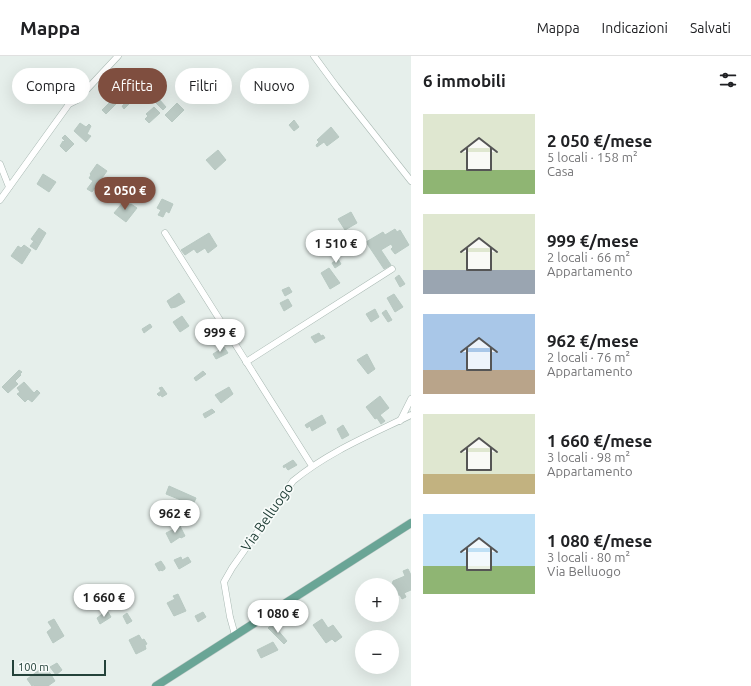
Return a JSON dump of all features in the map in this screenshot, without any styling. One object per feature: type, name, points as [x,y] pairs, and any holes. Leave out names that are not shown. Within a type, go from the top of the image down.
[{"type":"main road","points":[[156,686],[411,523]]},
{"type":"street","points":[[0,200],[69,104],[77,100],[118,56]]},
{"type":"street","points":[[314,56],[411,181]]},
{"type":"street","points":[[0,164],[9,187]]},
{"type":"street","points":[[165,233],[312,466]]},
{"type":"street","points":[[246,362],[392,269]]},
{"type":"street","points":[[400,421],[411,399]]},
{"type":"street","name":"Via Belluogo","points":[[235,635],[230,617],[224,582],[232,568],[293,481],[312,466],[343,446],[411,415]]},
{"type":"building","points":[[108,104],[116,104],[106,114],[102,110]]},
{"type":"building","points":[[123,104],[129,104],[124,109],[122,106]]},
{"type":"building","points":[[157,104],[163,104],[166,107],[163,110]]},
{"type":"building","points":[[176,104],[184,110],[172,122],[165,115]]},
{"type":"building","points":[[154,107],[160,113],[149,123],[145,119],[148,116],[146,114]]},
{"type":"building","points":[[294,120],[299,127],[294,131],[289,125]]},
{"type":"building","points":[[80,123],[86,127],[89,124],[91,126],[87,134],[91,136],[86,142],[74,131]]},
{"type":"building","points":[[331,127],[339,137],[327,146],[324,142],[317,147],[316,145],[319,142],[317,140]]},
{"type":"building","points":[[65,135],[74,144],[66,152],[60,146],[63,141],[65,141],[62,138]]},
{"type":"building","points":[[218,150],[226,160],[215,170],[206,160]]},
{"type":"building","points":[[97,164],[107,171],[92,192],[87,189],[93,181],[89,178],[91,175],[90,174]]},
{"type":"building","points":[[43,174],[56,182],[49,192],[37,184]]},
{"type":"building","points":[[162,199],[173,204],[169,213],[166,211],[163,217],[158,215],[161,210],[157,208]]},
{"type":"building","points":[[124,201],[137,208],[126,222],[114,213]]},
{"type":"building","points":[[351,212],[357,223],[345,230],[338,219]]},
{"type":"building","points":[[39,228],[46,233],[39,245],[31,239]]},
{"type":"building","points":[[395,229],[397,232],[400,230],[409,245],[395,254],[391,249],[393,247],[391,244],[381,250],[391,265],[384,269],[366,242],[383,232],[385,235]]},
{"type":"building","points":[[209,233],[217,246],[208,253],[205,248],[197,253],[194,249],[185,255],[181,250]]},
{"type":"building","points":[[34,241],[39,245],[36,250],[30,246]]},
{"type":"building","points":[[24,245],[31,250],[22,264],[11,256],[18,246],[21,248]]},
{"type":"building","points":[[338,259],[341,264],[335,268],[332,263]]},
{"type":"building","points":[[329,268],[340,283],[330,289],[321,273]]},
{"type":"building","points":[[399,275],[405,284],[400,287],[395,278]]},
{"type":"building","points":[[289,287],[292,292],[285,296],[282,290]]},
{"type":"building","points":[[179,293],[185,302],[171,308],[167,301]]},
{"type":"building","points":[[394,294],[403,307],[395,312],[387,298]]},
{"type":"building","points":[[288,299],[292,306],[284,311],[280,303]]},
{"type":"building","points":[[375,309],[379,317],[371,322],[366,314]]},
{"type":"building","points":[[386,310],[392,320],[388,322],[382,313]]},
{"type":"building","points":[[182,316],[189,326],[180,332],[173,322]]},
{"type":"building","points":[[150,324],[152,327],[144,333],[142,329]]},
{"type":"building","points":[[319,333],[325,338],[315,343],[311,337]]},
{"type":"building","points":[[224,347],[228,353],[216,359],[213,354]]},
{"type":"building","points":[[367,354],[375,369],[368,374],[357,360]]},
{"type":"building","points":[[19,370],[22,372],[20,374],[21,375],[15,381],[18,384],[8,393],[2,387]]},
{"type":"building","points":[[203,371],[206,374],[196,381],[194,378]]},
{"type":"building","points":[[24,382],[34,393],[37,390],[40,393],[32,402],[28,399],[25,402],[17,394],[20,392],[17,388]]},
{"type":"building","points":[[162,387],[167,394],[162,397],[161,395],[159,396],[157,394],[161,391],[159,388]]},
{"type":"building","points":[[229,387],[233,394],[221,403],[215,395]]},
{"type":"building","points":[[380,396],[389,408],[380,415],[385,421],[381,424],[366,407]]},
{"type":"building","points":[[212,409],[215,412],[205,418],[203,414]]},
{"type":"building","points":[[322,415],[326,423],[312,431],[310,426],[307,428],[305,425]]},
{"type":"building","points":[[343,425],[349,435],[342,439],[337,429]]},
{"type":"building","points":[[293,460],[297,465],[288,470],[285,466],[284,468],[283,466]]},
{"type":"building","points":[[169,486],[196,498],[193,505],[166,494]]},
{"type":"building","points":[[180,526],[185,536],[180,537],[171,543],[166,533]]},
{"type":"building","points":[[181,557],[182,560],[188,557],[191,562],[179,569],[174,560]]},
{"type":"building","points":[[161,561],[165,569],[159,571],[155,564]]},
{"type":"building","points":[[408,569],[411,575],[411,590],[404,593],[406,597],[402,599],[399,595],[399,578],[405,576],[403,571]]},
{"type":"building","points":[[178,594],[186,611],[174,616],[167,603],[175,599],[173,596]]},
{"type":"building","points":[[105,612],[108,612],[111,617],[100,624],[97,618]]},
{"type":"building","points":[[203,612],[206,617],[198,622],[195,616]]},
{"type":"building","points":[[127,613],[132,621],[127,624],[123,616]]},
{"type":"building","points":[[54,619],[64,636],[53,643],[47,632],[52,628],[48,622]]},
{"type":"building","points":[[322,619],[328,628],[333,625],[342,637],[335,642],[332,639],[326,643],[313,625]]},
{"type":"building","points":[[272,625],[287,641],[284,644],[268,628]]},
{"type":"building","points":[[139,635],[147,644],[145,645],[146,649],[136,654],[129,640]]},
{"type":"building","points":[[273,642],[278,650],[261,658],[257,650]]},
{"type":"building","points":[[57,663],[62,670],[56,675],[50,667]]},
{"type":"building","points":[[42,668],[50,673],[55,681],[48,686],[32,686],[27,679]]}]
